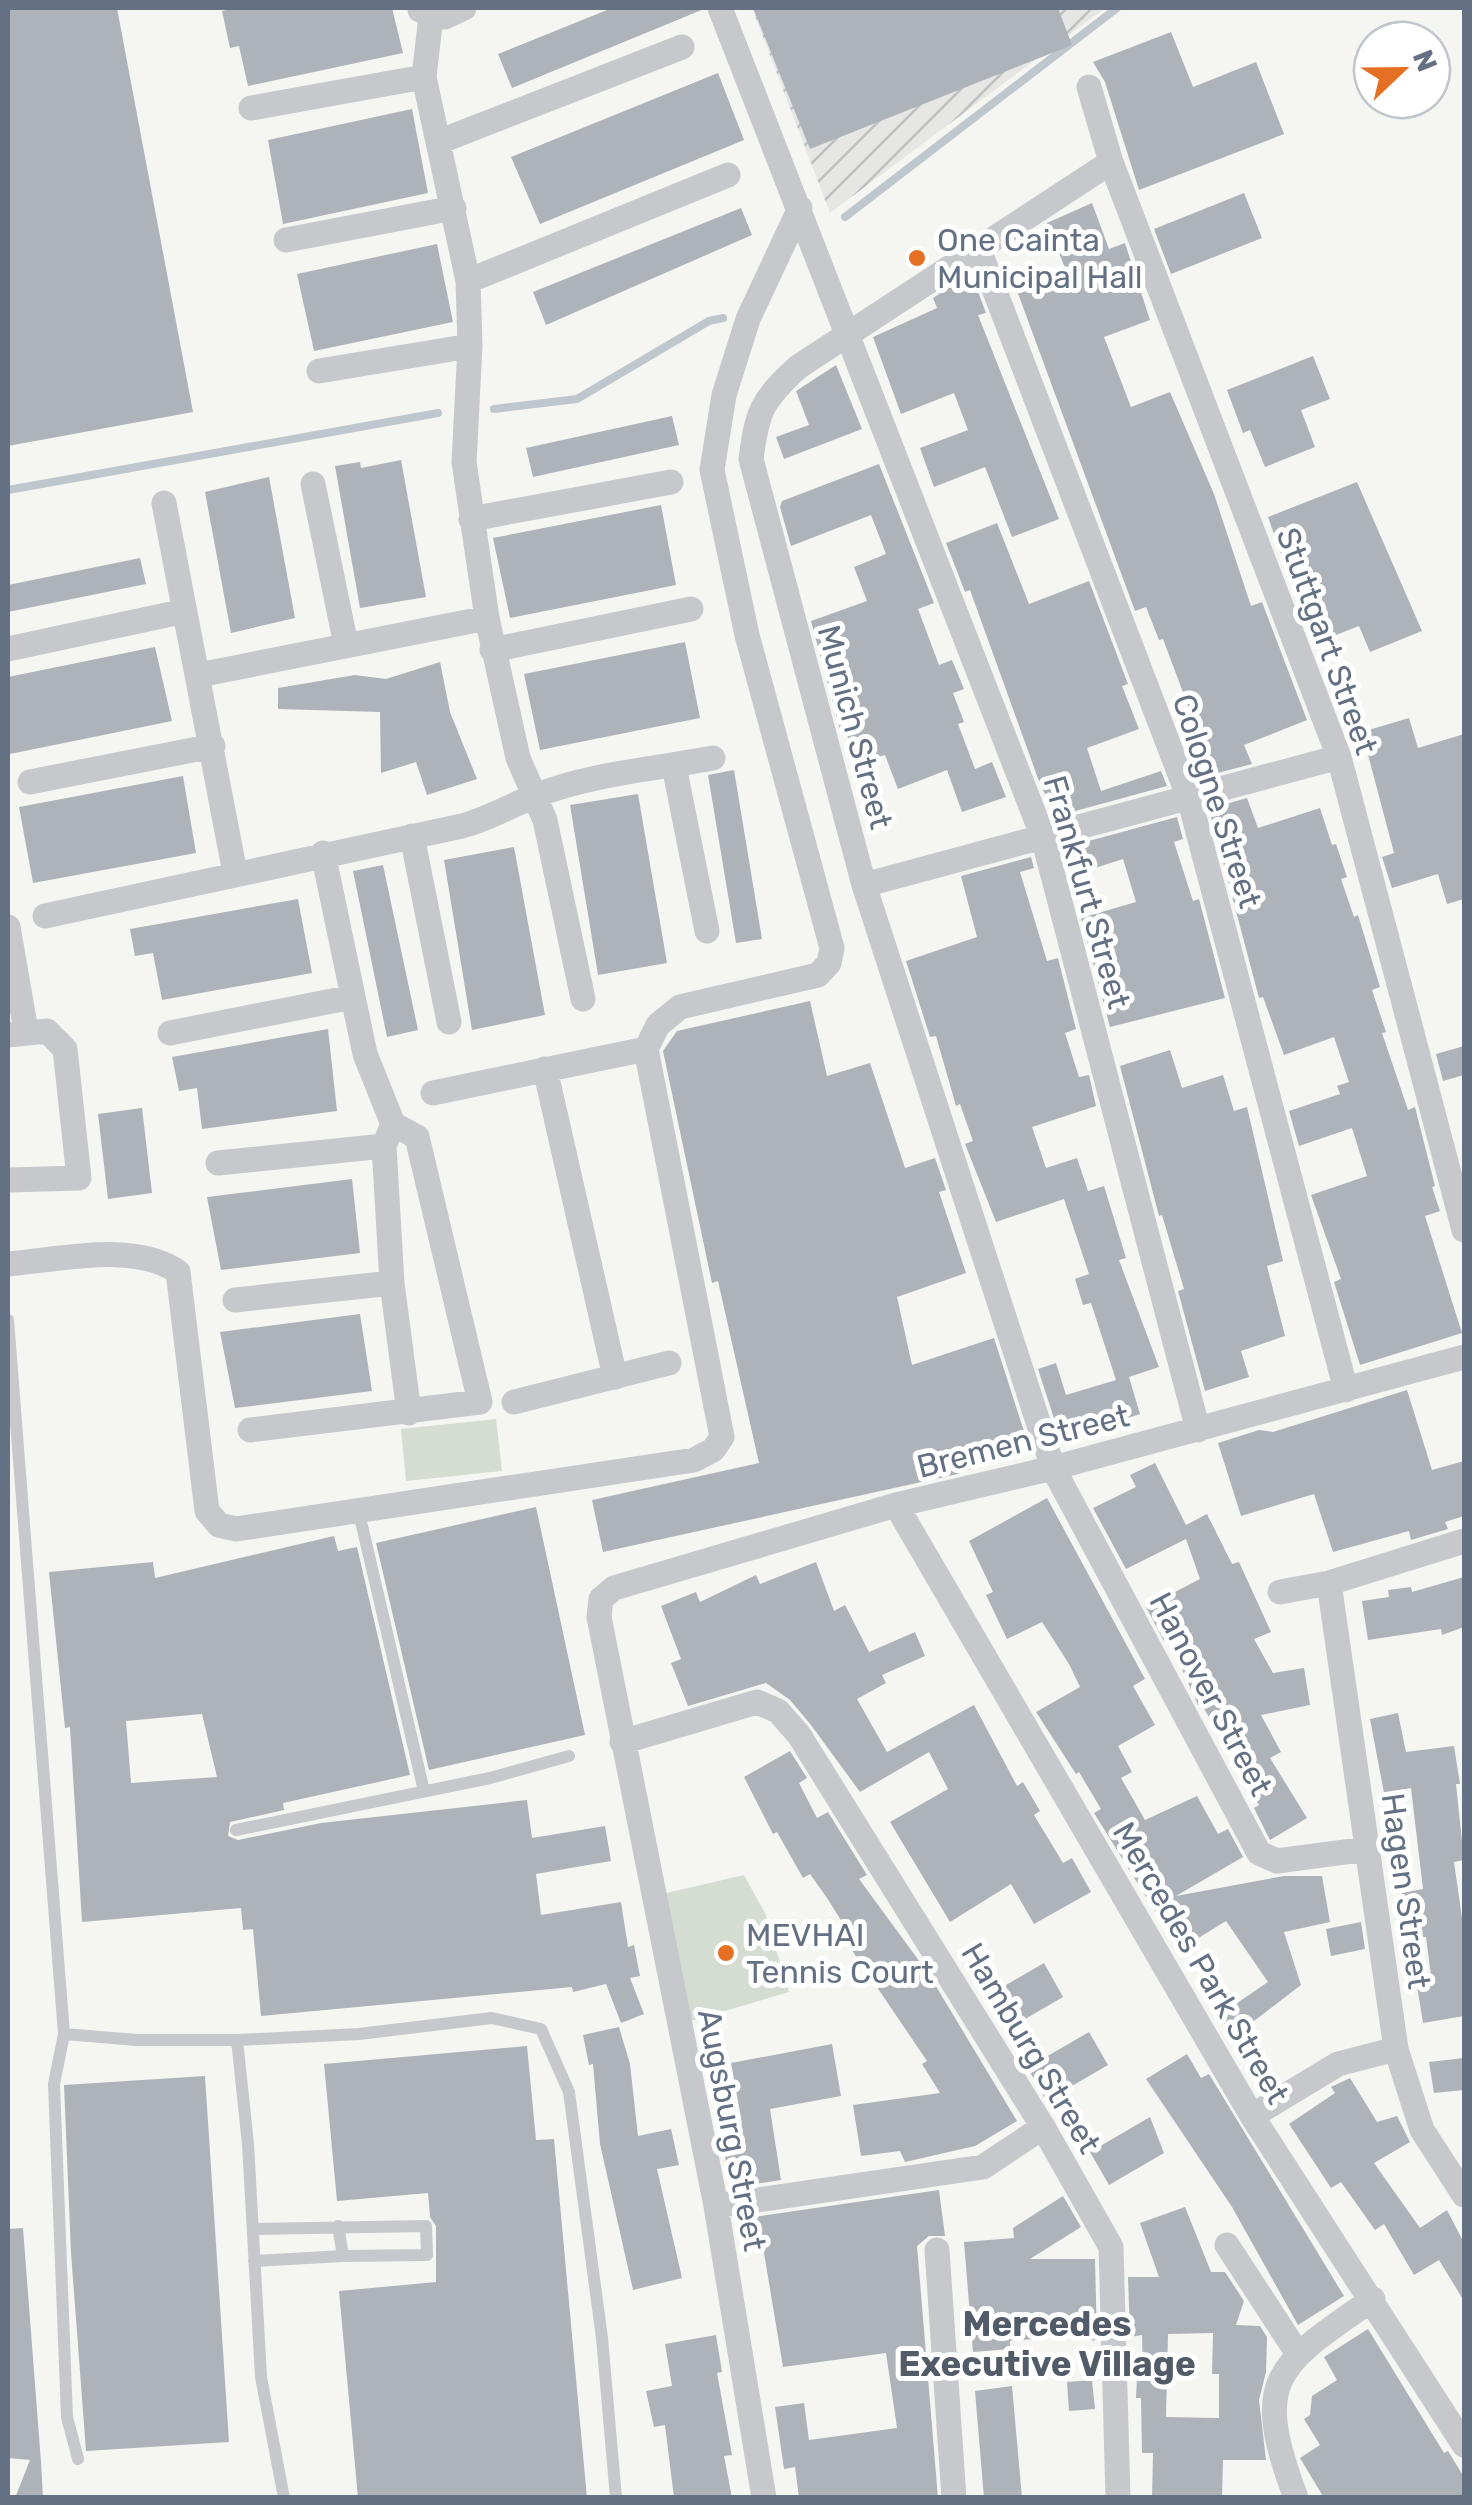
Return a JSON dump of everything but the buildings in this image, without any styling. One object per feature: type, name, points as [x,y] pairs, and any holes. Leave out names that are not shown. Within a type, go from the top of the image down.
[{"type":"street","points":[[464,8],[445,18],[424,12],[424,76],[468,281],[470,346],[464,462],[504,709],[545,820],[583,999]]},
{"type":"street","name":"Frankfurt Street","points":[[720,8],[1044,837],[1198,1430]]},
{"type":"street","points":[[441,141],[682,47]]},
{"type":"street","points":[[251,108],[424,76]]},
{"type":"street","name":"Stuttgart Street","points":[[1089,87],[1110,162],[1338,758],[1464,1230]]},
{"type":"street","name":"Munich Street","points":[[1052,1468],[864,885],[751,459],[756,420],[766,396],[848,331],[1110,162]]},
{"type":"street","points":[[468,281],[728,175]]},
{"type":"street","points":[[286,240],[454,208]]},
{"type":"street","points":[[8,1264],[135,1256],[160,1259],[178,1272],[207,1511],[219,1525],[236,1529],[359,1513],[694,1460],[713,1450],[722,1437],[646,1048],[658,1025],[680,1007],[818,975],[829,963],[832,948],[746,635],[712,470],[724,395],[748,319],[800,208]]},
{"type":"street","name":"Cologne Street","points":[[978,248],[1189,798],[1346,1390]]},
{"type":"street","points":[[318,371],[470,346]]},
{"type":"street","points":[[472,518],[671,482]]},
{"type":"street","points":[[314,484],[346,645]]},
{"type":"street","points":[[164,503],[235,873]]},
{"type":"street","points":[[492,650],[692,608]]},
{"type":"street","points":[[8,649],[185,611]]},
{"type":"street","points":[[199,675],[487,618]]},
{"type":"street","points":[[30,782],[213,746]]},
{"type":"street","points":[[45,916],[497,817],[534,796],[713,758]]},
{"type":"street","points":[[864,885],[1338,758]]},
{"type":"street","points":[[674,766],[707,931]]},
{"type":"street","points":[[412,836],[449,1022]]},
{"type":"street","points":[[323,853],[364,1054],[388,1135],[392,1283],[409,1412]]},
{"type":"street","points":[[8,927],[16,1033],[46,1032],[65,1049],[80,1178],[8,1180]]},
{"type":"street","points":[[170,1033],[352,997]]},
{"type":"street","points":[[433,1093],[646,1048]]},
{"type":"street","points":[[545,1069],[615,1377]]},
{"type":"street","points":[[218,1163],[388,1135],[417,1137],[480,1402],[250,1430]]},
{"type":"street","points":[[235,1300],[392,1283]]},
{"type":"street","name":"Bremen Street","points":[[601,1599],[614,1588],[896,1505],[1198,1430],[1464,1357]]},
{"type":"street","points":[[514,1402],[669,1363]]},
{"type":"street","name":"Hanover Street","points":[[1052,1468],[1259,1852],[1276,1862],[1367,1849]]},
{"type":"street","name":"Mercedes Park Street","points":[[896,1505],[1252,2116],[1464,2445]]},
{"type":"street","points":[[1280,1592],[1329,1583],[1464,1541]]},
{"type":"street","name":"Hagen Street","points":[[1329,1583],[1396,2049],[1422,2130],[1464,2196]]},
{"type":"street","name":"Augsburg Street","points":[[601,1599],[599,1617],[716,2206],[764,2498]]},
{"type":"street","name":"Hamburg Street","points":[[622,1742],[757,1702],[778,1711],[799,1735],[1044,2127],[1114,2255],[1118,2498]]},
{"type":"street","points":[[1252,2116],[1338,2064],[1396,2049]]},
{"type":"street","points":[[716,2206],[983,2167],[1044,2127]]},
{"type":"street","points":[[1226,2245],[1298,2354]]},
{"type":"street","points":[[937,2250],[954,2498]]},
{"type":"street","points":[[1296,2498],[1272,2427],[1280,2375],[1298,2354],[1373,2300]]},
{"type":"lane","points":[[8,1320],[64,2034],[54,2084],[67,2417],[78,2459]]},
{"type":"lane","points":[[359,1513],[424,1791]]},
{"type":"lane","points":[[236,1830],[569,1756]]},
{"type":"lane","points":[[64,2034],[137,2040],[237,2040],[358,2034],[492,2018],[541,2030],[569,2092],[602,2338],[616,2498]]},
{"type":"lane","points":[[237,2040],[254,2229],[260,2377],[284,2498]]},
{"type":"lane","points":[[338,2226],[343,2256]]},
{"type":"lane","points":[[254,2229],[426,2226],[426,2255],[254,2261]]},
{"type":"shaded area","points":[[752,8],[1105,8],[830,213]]},
{"type":"shaded area","points":[[496,1419],[502,1471],[406,1481],[401,1429]]},
{"type":"shaded area","name":"MEVHAI Tennis Court","points":[[744,1875],[765,1913],[789,1992],[691,2021],[662,1894]]},
{"type":"waterway","points":[[845,217],[1117,8]]},
{"type":"waterway","points":[[494,409],[577,399],[709,321],[723,318]]},
{"type":"waterway","points":[[8,490],[438,413]]},
{"type":"place","name":"One Cainta Municipal Hall","points":[[917,258]]},
{"type":"place","name":"MEVHAI Tennis Court","points":[[726,1953]]},
{"type":"district","name":"Mercedes Executive Village","points":[[1047,2344]]}]
